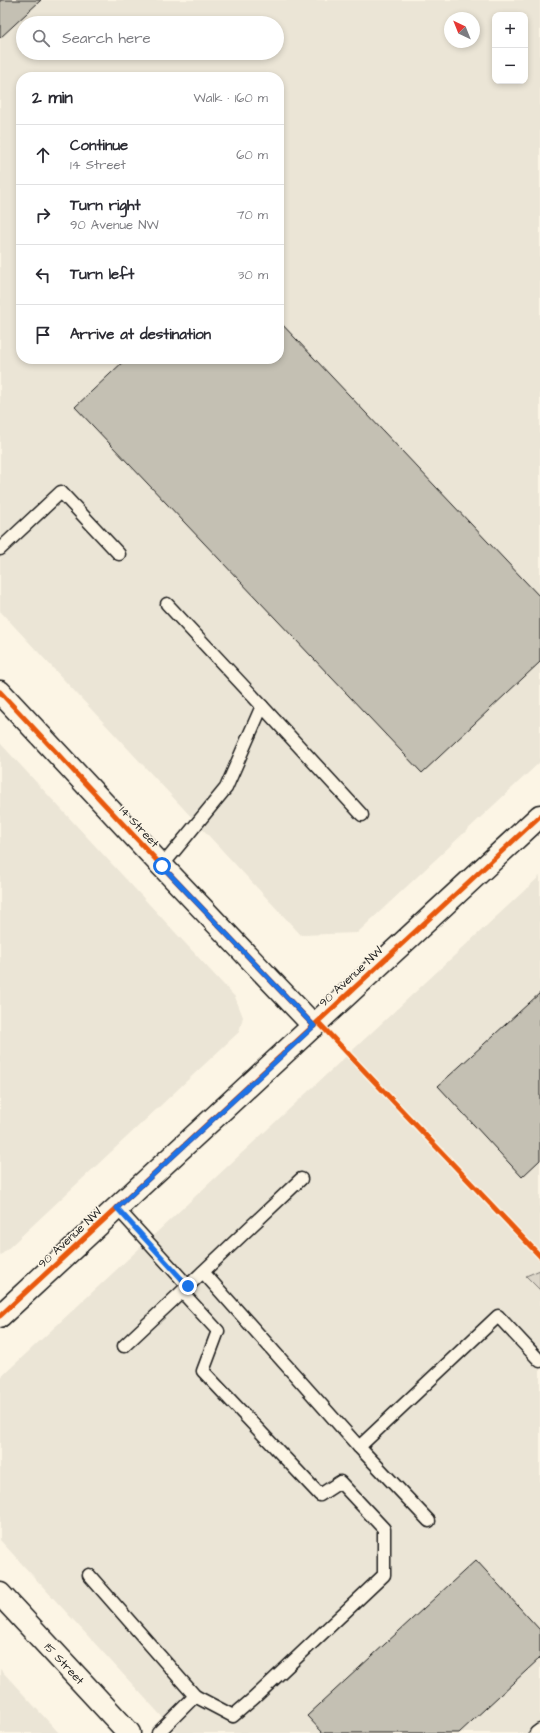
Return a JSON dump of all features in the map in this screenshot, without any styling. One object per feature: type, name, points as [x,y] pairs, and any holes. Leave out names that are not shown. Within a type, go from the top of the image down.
[{"type":"street","name":"14 Street","points":[[0,692],[314,1026]]},
{"type":"street","name":"90 Avenue NW","points":[[0,1316],[540,816]]},
{"type":"street","name":"15 Street","points":[[0,1594],[129,1733]]},
{"type":"lane","points":[[0,548],[61,492],[119,554]]},
{"type":"lane","points":[[167,604],[362,815]]},
{"type":"lane","points":[[162,866],[226,788],[262,706]]},
{"type":"lane","points":[[124,1346],[301,1179]]},
{"type":"lane","points":[[88,1575],[195,1696],[233,1716],[384,1575],[384,1528],[340,1482],[320,1495],[203,1371],[218,1330],[117,1208]]},
{"type":"lane","points":[[203,1272],[359,1447],[429,1521]]},
{"type":"lane","points":[[359,1447],[498,1316],[540,1361]]},
{"type":"lane","points":[[158,1733],[195,1696]]},
{"type":"lane","points":[[536,1733],[540,1730]]},
{"type":"shaded area","points":[[0,0],[540,0],[540,762],[357,933],[301,935],[0,611]]},
{"type":"shaded area","points":[[0,743],[235,997],[243,1017],[239,1032],[0,1256]]},
{"type":"shaded area","points":[[540,876],[540,1270],[526,1276],[540,1290],[540,1733],[177,1733],[0,1540],[0,1378]]},
{"type":"shaded area","points":[[540,1270],[540,1290],[526,1276]]},
{"type":"shaded area","points":[[0,1669],[59,1733],[0,1733]]},
{"type":"building","points":[[0,0],[41,0],[24,16],[16,16],[16,23],[0,38]]},
{"type":"building","points":[[284,326],[540,597],[540,662],[422,773],[75,407],[121,364],[284,364]]},
{"type":"building","points":[[540,993],[540,1160],[522,1177],[438,1086]]},
{"type":"building","points":[[476,1560],[540,1630],[540,1658],[459,1733],[323,1733],[307,1716]]},
{"type":"cycle path","points":[[0,692],[314,1026]]},
{"type":"cycle path","points":[[0,1316],[540,816]]},
{"type":"cycle path","points":[[318,1022],[540,1256]]},
{"type":"route","points":[[162,866],[314,1026],[117,1208],[188,1286]]}]
